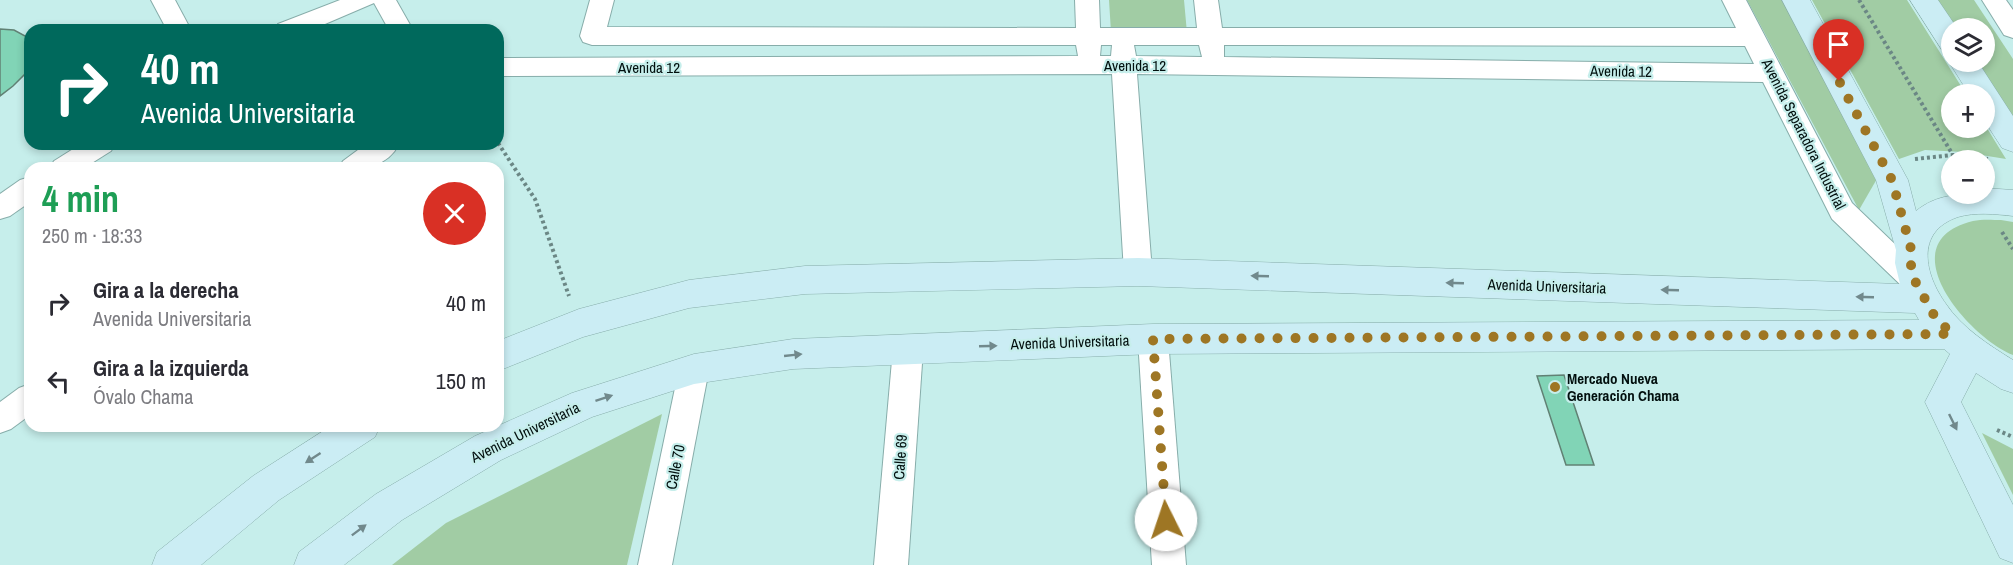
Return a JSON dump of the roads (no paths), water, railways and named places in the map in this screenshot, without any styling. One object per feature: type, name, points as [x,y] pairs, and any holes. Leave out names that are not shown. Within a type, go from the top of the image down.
[{"type":"street","points":[[164,0],[176,24]]},
{"type":"street","points":[[302,24],[364,0]]},
{"type":"street","points":[[384,0],[398,24]]},
{"type":"street","name":"Avenida 12","points":[[602,0],[592,36],[1753,37]]},
{"type":"street","points":[[1087,0],[1089,65]]},
{"type":"street","points":[[1206,0],[1215,66]]},
{"type":"street","name":"Avenida Separadora Industrial","points":[[1734,0],[1842,211],[1917,277]]},
{"type":"street","points":[[1796,0],[1892,180],[1917,277],[2013,398]]},
{"type":"street","points":[[1924,0],[1941,26]]},
{"type":"street","points":[[1994,0],[2013,28]]},
{"type":"street","points":[[1122,36],[1138,272]]},
{"type":"street","name":"Avenida 12","points":[[504,67],[1124,65],[1772,73]]},
{"type":"street","points":[[1995,112],[2013,140]]},
{"type":"street","points":[[73,162],[92,150]]},
{"type":"street","points":[[360,162],[378,150]]},
{"type":"street","points":[[1917,277],[1914,235],[1921,223],[1945,207],[1980,200],[2013,203]]},
{"type":"street","name":"Avenida Universitaria","points":[[504,354],[579,324],[689,294],[805,280],[1138,272],[1917,277]]},
{"type":"street","points":[[1153,339],[1169,565]]},
{"type":"street","name":"Avenida Universitaria","points":[[313,565],[389,507],[488,448],[584,404],[694,369],[793,354],[1153,339],[1982,357]]},
{"type":"street","name":"Calle 69","points":[[891,565],[908,349]]},
{"type":"street","points":[[1982,357],[1943,402],[2013,545]]},
{"type":"street","name":"Calle 70","points":[[656,565],[694,369]]},
{"type":"street","points":[[0,419],[24,402]]},
{"type":"street","points":[[171,565],[266,488],[353,432]]},
{"type":"place","name":"Mercado Nueva Generación Chama","points":[[1555,387]]}]
